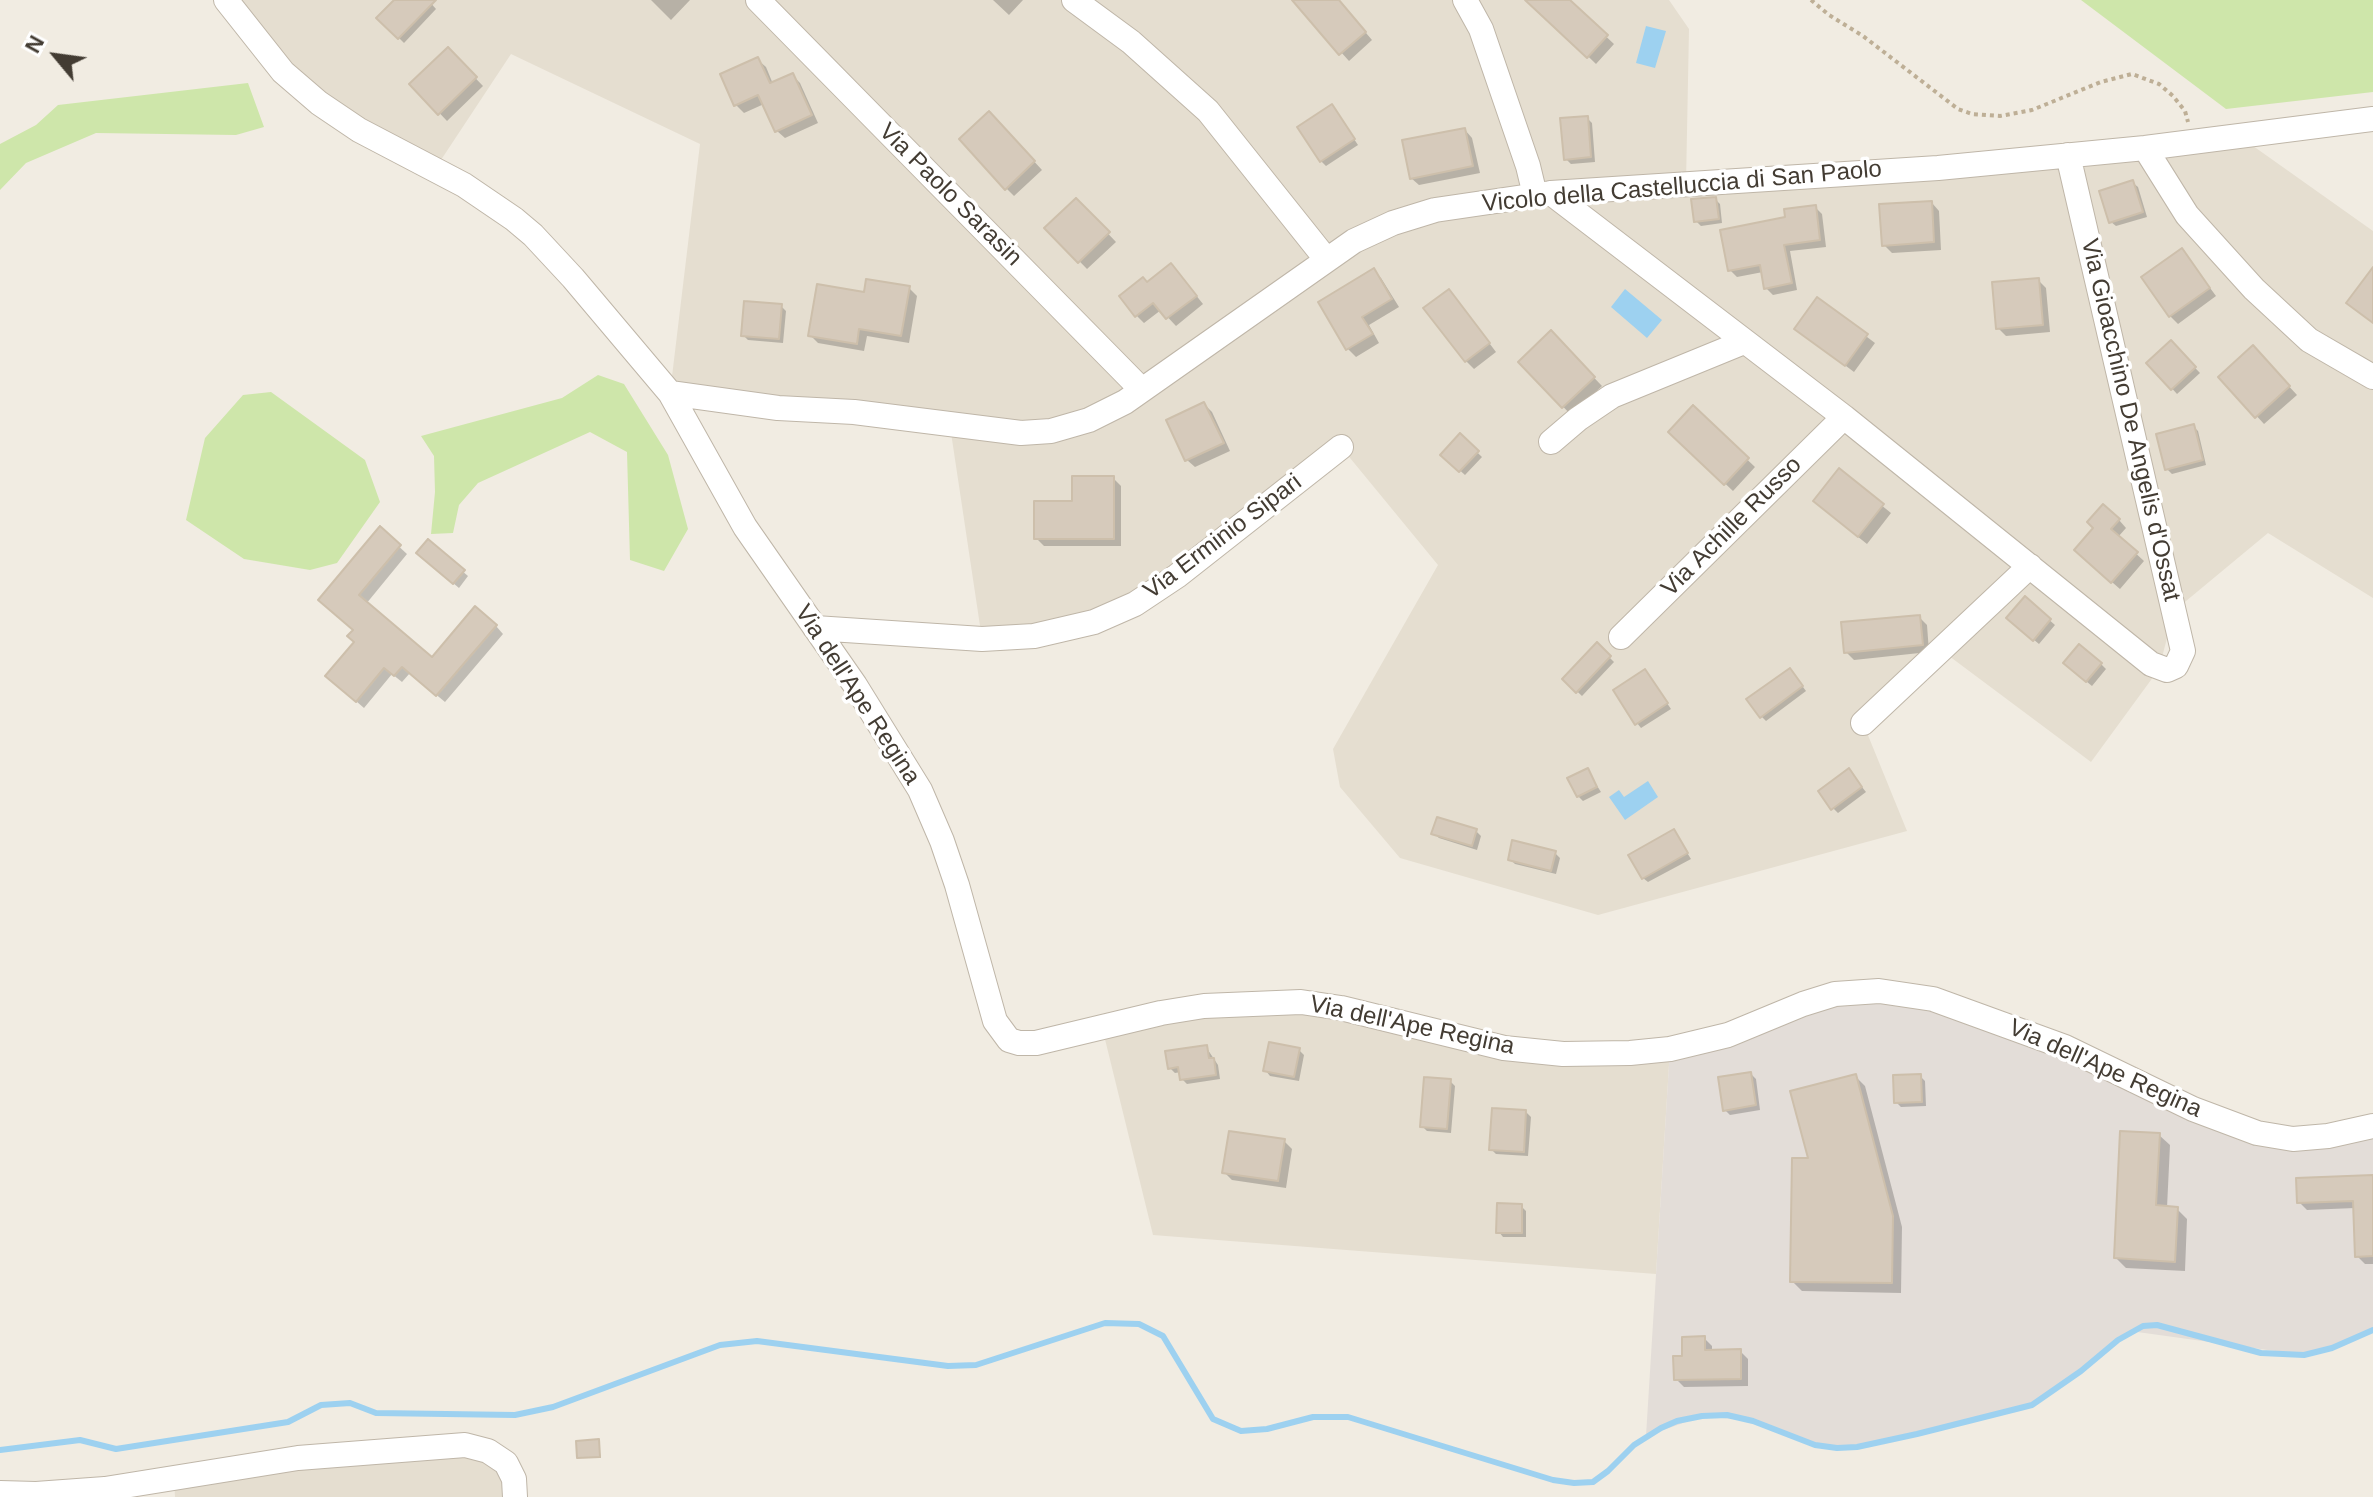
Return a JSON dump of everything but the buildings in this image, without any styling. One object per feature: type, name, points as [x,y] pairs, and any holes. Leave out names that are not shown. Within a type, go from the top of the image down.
[{"type":"street","name":"Via dell'Ape Regina","points":[[226,0],[283,72],[319,103],[359,130],[464,185],[533,235],[670,393],[745,527],[855,685],[920,790],[957,885],[995,1021],[1000,1032],[1014,1042],[1036,1043],[1161,1013],[1204,1006],[1283,1002],[1341,1008],[1504,1048],[1563,1054],[1630,1053],[1670,1049],[1728,1035],[1821,997],[1850,991],[1879,991],[1933,999],[2065,1047],[2193,1109],[2248,1131],[2293,1139],[2328,1136],[2373,1126]]},
{"type":"street","name":"Via Paolo Sarasin","points":[[758,0],[1142,390]]},
{"type":"street","points":[[1074,0],[1131,42],[1208,111],[1326,259]]},
{"type":"street","points":[[1465,0],[1481,29],[1528,166],[1543,194],[1844,417],[2030,566],[1863,723]]},
{"type":"street","name":"Vicolo della Castelluccia di San Paolo","points":[[670,393],[778,408],[854,412],[950,426],[1030,433],[1077,425],[1111,410],[1326,259],[1367,234],[1408,218],[1459,206],[1543,194],[1938,168],[2182,144],[2373,119]]},
{"type":"street","points":[[2145,148],[2187,215],[2254,289],[2309,340],[2373,377]]},
{"type":"street","name":"Via Gioacchino De Angelis d'Ossat","points":[[2030,566],[2159,669],[2176,666],[2183,651],[2068,155]]},
{"type":"street","points":[[1551,442],[1612,396],[1744,342]]},
{"type":"street","name":"Via Achille Russo","points":[[1621,637],[1844,417]]},
{"type":"street","name":"Via Erminio Sipari","points":[[815,628],[982,639],[1034,636],[1094,622],[1135,604],[1177,576],[1341,447]]},
{"type":"street","points":[[0,1493],[105,1489],[298,1458],[465,1445],[488,1451],[506,1463],[514,1479],[515,1497]]},
{"type":"path","points":[[1811,0],[1958,109],[1972,114],[2000,116],[2032,110],[2101,82],[2132,74],[2159,84],[2185,111],[2188,118],[2182,144]]},
{"type":"shaded area","points":[[226,0],[1669,0],[1689,29],[1686,183],[2239,136],[2373,231],[2373,598],[2268,533],[2174,611],[2159,669],[2091,762],[1941,650],[1863,723],[1907,831],[1598,915],[1400,858],[1340,787],[1333,749],[1438,565],[1341,447],[1109,617],[982,639],[950,426],[670,393],[700,144],[511,54],[435,169],[359,130]]},
{"type":"shaded area","points":[[1879,991],[2276,1137],[2373,1126],[2373,1332],[2304,1355],[2130,1331],[2032,1405],[1918,1434],[1837,1448],[1815,1445],[1753,1421],[1703,1416],[1646,1436],[1670,1049]]},
{"type":"shaded area","points":[[1244,1003],[1447,1035],[1670,1049],[1656,1274],[1153,1235],[1102,1027]]},
{"type":"shaded area","points":[[479,1447],[515,1486],[515,1497],[175,1497],[174,1478]]},
{"type":"green space","points":[[2081,0],[2373,0],[2373,92],[2226,109]]},
{"type":"green space","points":[[248,83],[264,127],[236,135],[96,133],[26,163],[0,190],[0,144],[36,125],[58,105]]},
{"type":"green space","points":[[598,375],[624,384],[668,455],[688,529],[664,571],[630,560],[627,452],[590,432],[478,483],[459,505],[453,533],[431,534],[434,456],[421,436],[562,398]]},
{"type":"green space","points":[[271,392],[365,460],[380,502],[337,563],[310,570],[244,559],[186,520],[205,438],[243,395]]},
{"type":"water","points":[[1646,26],[1666,31],[1655,68],[1636,63]]},
{"type":"water","points":[[1625,289],[1662,320],[1647,338],[1611,307]]},
{"type":"water","points":[[1648,781],[1658,797],[1625,820],[1609,797],[1619,790],[1624,797]]},
{"type":"waterway","points":[[0,1450],[80,1440],[116,1449],[288,1422],[321,1405],[350,1403],[376,1413],[515,1415],[553,1407],[720,1345],[757,1341],[948,1366],[976,1365],[1105,1323],[1139,1324],[1163,1336],[1213,1419],[1241,1431],[1267,1429],[1313,1417],[1348,1417],[1553,1480],[1574,1483],[1593,1482],[1634,1445],[1661,1428],[1702,1416],[1727,1415],[1753,1421],[1815,1445],[1837,1448],[1857,1447],[1917,1434],[2032,1405],[2081,1371],[2118,1340],[2143,1326],[2157,1325],[2261,1353],[2304,1355],[2332,1348],[2373,1330]]}]
